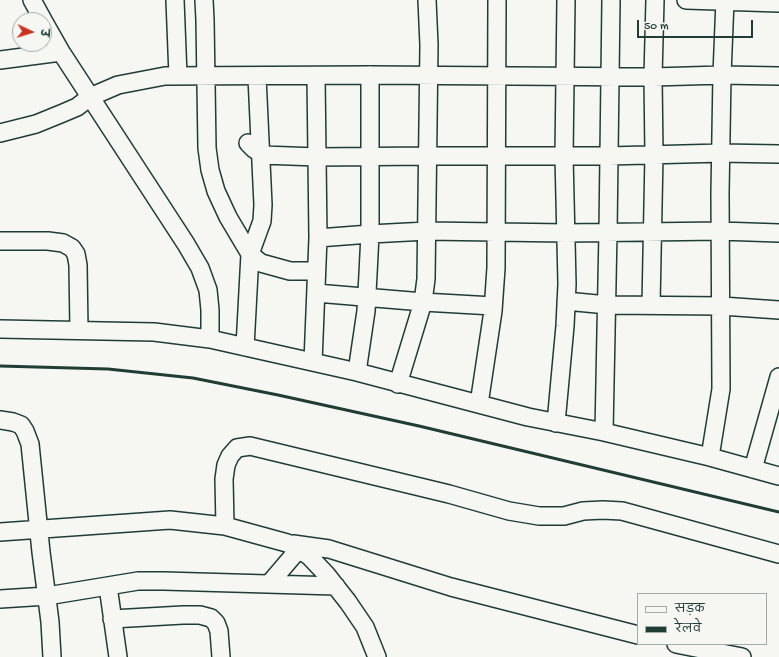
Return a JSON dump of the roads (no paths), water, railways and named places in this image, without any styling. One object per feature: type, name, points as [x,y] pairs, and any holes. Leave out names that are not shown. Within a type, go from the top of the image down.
[{"type":"street","points":[[32,0],[38,12]]},
{"type":"street","points":[[175,0],[178,76]]},
{"type":"street","points":[[204,0],[208,148],[210,170],[216,191],[228,217],[250,254],[260,263],[290,271],[316,271]]},
{"type":"street","points":[[398,384],[423,302],[426,278],[429,45],[428,0]]},
{"type":"street","points":[[479,404],[493,306],[497,231],[497,0]]},
{"type":"street","points":[[556,422],[566,301],[567,257],[564,156],[566,0]]},
{"type":"street","points":[[604,432],[611,76],[611,0]]},
{"type":"street","points":[[651,305],[655,0]]},
{"type":"street","points":[[686,0],[779,3]]},
{"type":"street","points":[[710,457],[721,389],[722,306],[720,231],[724,1]]},
{"type":"street","points":[[52,36],[200,268],[208,290],[210,339]]},
{"type":"street","points":[[0,60],[61,52]]},
{"type":"street","points":[[357,372],[367,297],[370,234],[370,75]]},
{"type":"street","points":[[0,133],[43,121],[77,107],[90,97],[118,85],[165,76],[779,76]]},
{"type":"street","points":[[313,362],[318,238],[316,76]]},
{"type":"street","points":[[245,347],[250,254],[262,221],[263,198],[257,77]]},
{"type":"street","points":[[248,143],[263,155],[317,157],[609,156],[721,153],[779,154]]},
{"type":"street","points":[[318,238],[370,234],[497,231],[566,233],[720,231],[779,233]]},
{"type":"street","points":[[0,241],[48,241],[63,243],[72,248],[76,254],[78,265],[79,330]]},
{"type":"street","points":[[316,293],[493,306]]},
{"type":"street","points":[[566,301],[607,305],[722,306],[779,310]]},
{"type":"street","points":[[0,329],[154,332],[210,339],[357,372],[528,417],[604,432],[710,457],[779,476]]},
{"type":"street","points":[[753,469],[779,377]]},
{"type":"street","points":[[0,420],[21,425],[30,444],[47,596],[52,657]]},
{"type":"street","points":[[225,526],[224,479],[226,465],[230,456],[237,448],[250,446],[449,494],[509,511],[539,516],[564,516],[583,511],[603,510],[622,512],[779,554]]},
{"type":"street","points":[[0,532],[39,528],[170,520],[225,526],[292,546],[329,549],[451,587],[637,635]]},
{"type":"street","points":[[269,584],[292,546]]},
{"type":"street","points":[[292,546],[309,556],[336,586],[365,628],[377,657]]},
{"type":"street","points":[[0,599],[47,596],[108,586],[164,580],[336,586]]},
{"type":"street","points":[[108,586],[117,657]]},
{"type":"street","points":[[112,619],[183,616],[200,616],[211,618],[216,624],[218,631],[221,657]]},
{"type":"street","points":[[671,645],[674,657]]},
{"type":"street","points":[[681,645],[742,657]]},
{"type":"railway","points":[[0,366],[108,369],[193,378],[419,426],[779,512]]}]
